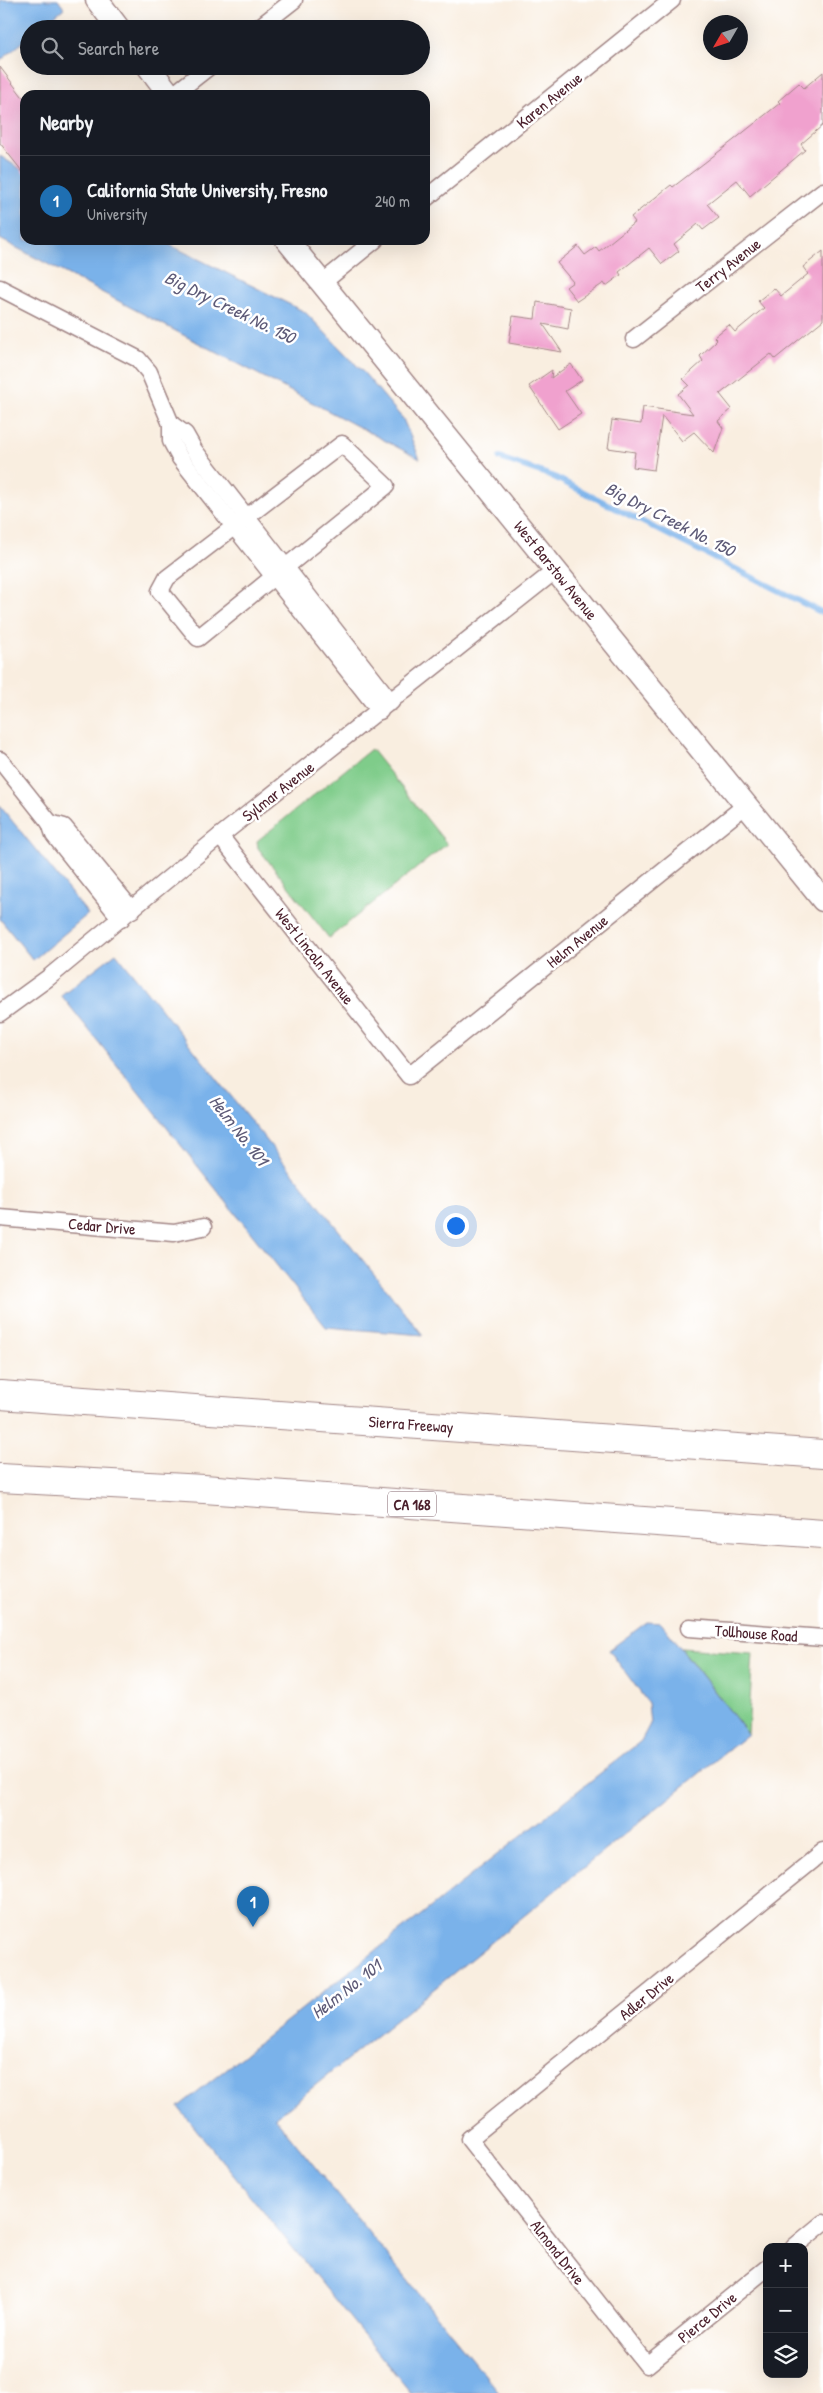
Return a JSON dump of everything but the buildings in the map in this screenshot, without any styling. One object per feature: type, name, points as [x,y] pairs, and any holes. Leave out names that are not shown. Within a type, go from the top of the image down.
[{"type":"highway","name":"Sierra Freeway","points":[[0,1395],[823,1454]]},
{"type":"highway","name":"CA 168","points":[[0,1478],[204,1489],[823,1534]]},
{"type":"main road","points":[[97,0],[112,20]]},
{"type":"main road","points":[[155,75],[167,90]]},
{"type":"main road","name":"West Barstow Avenue","points":[[291,245],[823,900]]},
{"type":"street","points":[[268,20],[294,0]]},
{"type":"street","name":"Karen Avenue","points":[[430,195],[672,0]]},
{"type":"street","points":[[178,90],[198,75]]},
{"type":"street","name":"Terry Avenue","points":[[634,339],[823,191]]},
{"type":"street","points":[[322,283],[369,245]]},
{"type":"street","points":[[0,288],[138,359],[149,372],[171,424],[171,441],[180,458],[240,521],[386,706]]},
{"type":"street","points":[[342,444],[386,486],[279,571],[198,638],[160,591],[168,578],[342,444]]},
{"type":"street","name":"Sylmar Avenue","points":[[0,1013],[48,978],[220,836],[556,570]]},
{"type":"street","points":[[0,760],[50,823],[54,835],[127,914]]},
{"type":"street","name":"Helm Avenue","points":[[409,1076],[746,805]]},
{"type":"street","name":"West Lincoln Avenue","points":[[220,836],[409,1076]]},
{"type":"street","name":"Cedar Drive","points":[[0,1218],[174,1232],[203,1227]]},
{"type":"street","name":"Tollhouse Road","points":[[689,1628],[823,1638]]},
{"type":"street","name":"Adler Drive","points":[[469,2139],[823,1852]]},
{"type":"street","name":"Almond Drive","points":[[469,2139],[647,2365]]},
{"type":"street","points":[[799,2243],[823,2223]]},
{"type":"street","name":"Pierce Drive","points":[[647,2365],[763,2271]]},
{"type":"green space","points":[[371,749],[447,844],[329,938],[258,848],[257,841]]},
{"type":"green space","points":[[681,1648],[753,1653],[748,1734]]},
{"type":"water","points":[[0,0],[58,0],[64,8],[50,20],[20,20],[20,44],[0,61]]},
{"type":"water","points":[[0,156],[20,169],[20,245],[170,245],[305,312],[365,374],[403,419],[420,459],[0,239]]},
{"type":"water","points":[[0,806],[88,914],[33,960],[0,919]]},
{"type":"water","name":"Helm No. 101","points":[[116,953],[423,1335],[326,1327],[61,995]]},
{"type":"water","name":"Helm No. 101","points":[[647,1622],[661,1623],[748,1734],[275,2118],[500,2393],[411,2393],[178,2107],[641,1741],[650,1724],[648,1703],[609,1650]]},
{"type":"waterway","name":"Big Dry Creek No. 150","points":[[500,458],[552,476],[823,613]]},
{"type":"place","name":"California State University, Fresno","points":[[253,1927]]}]
